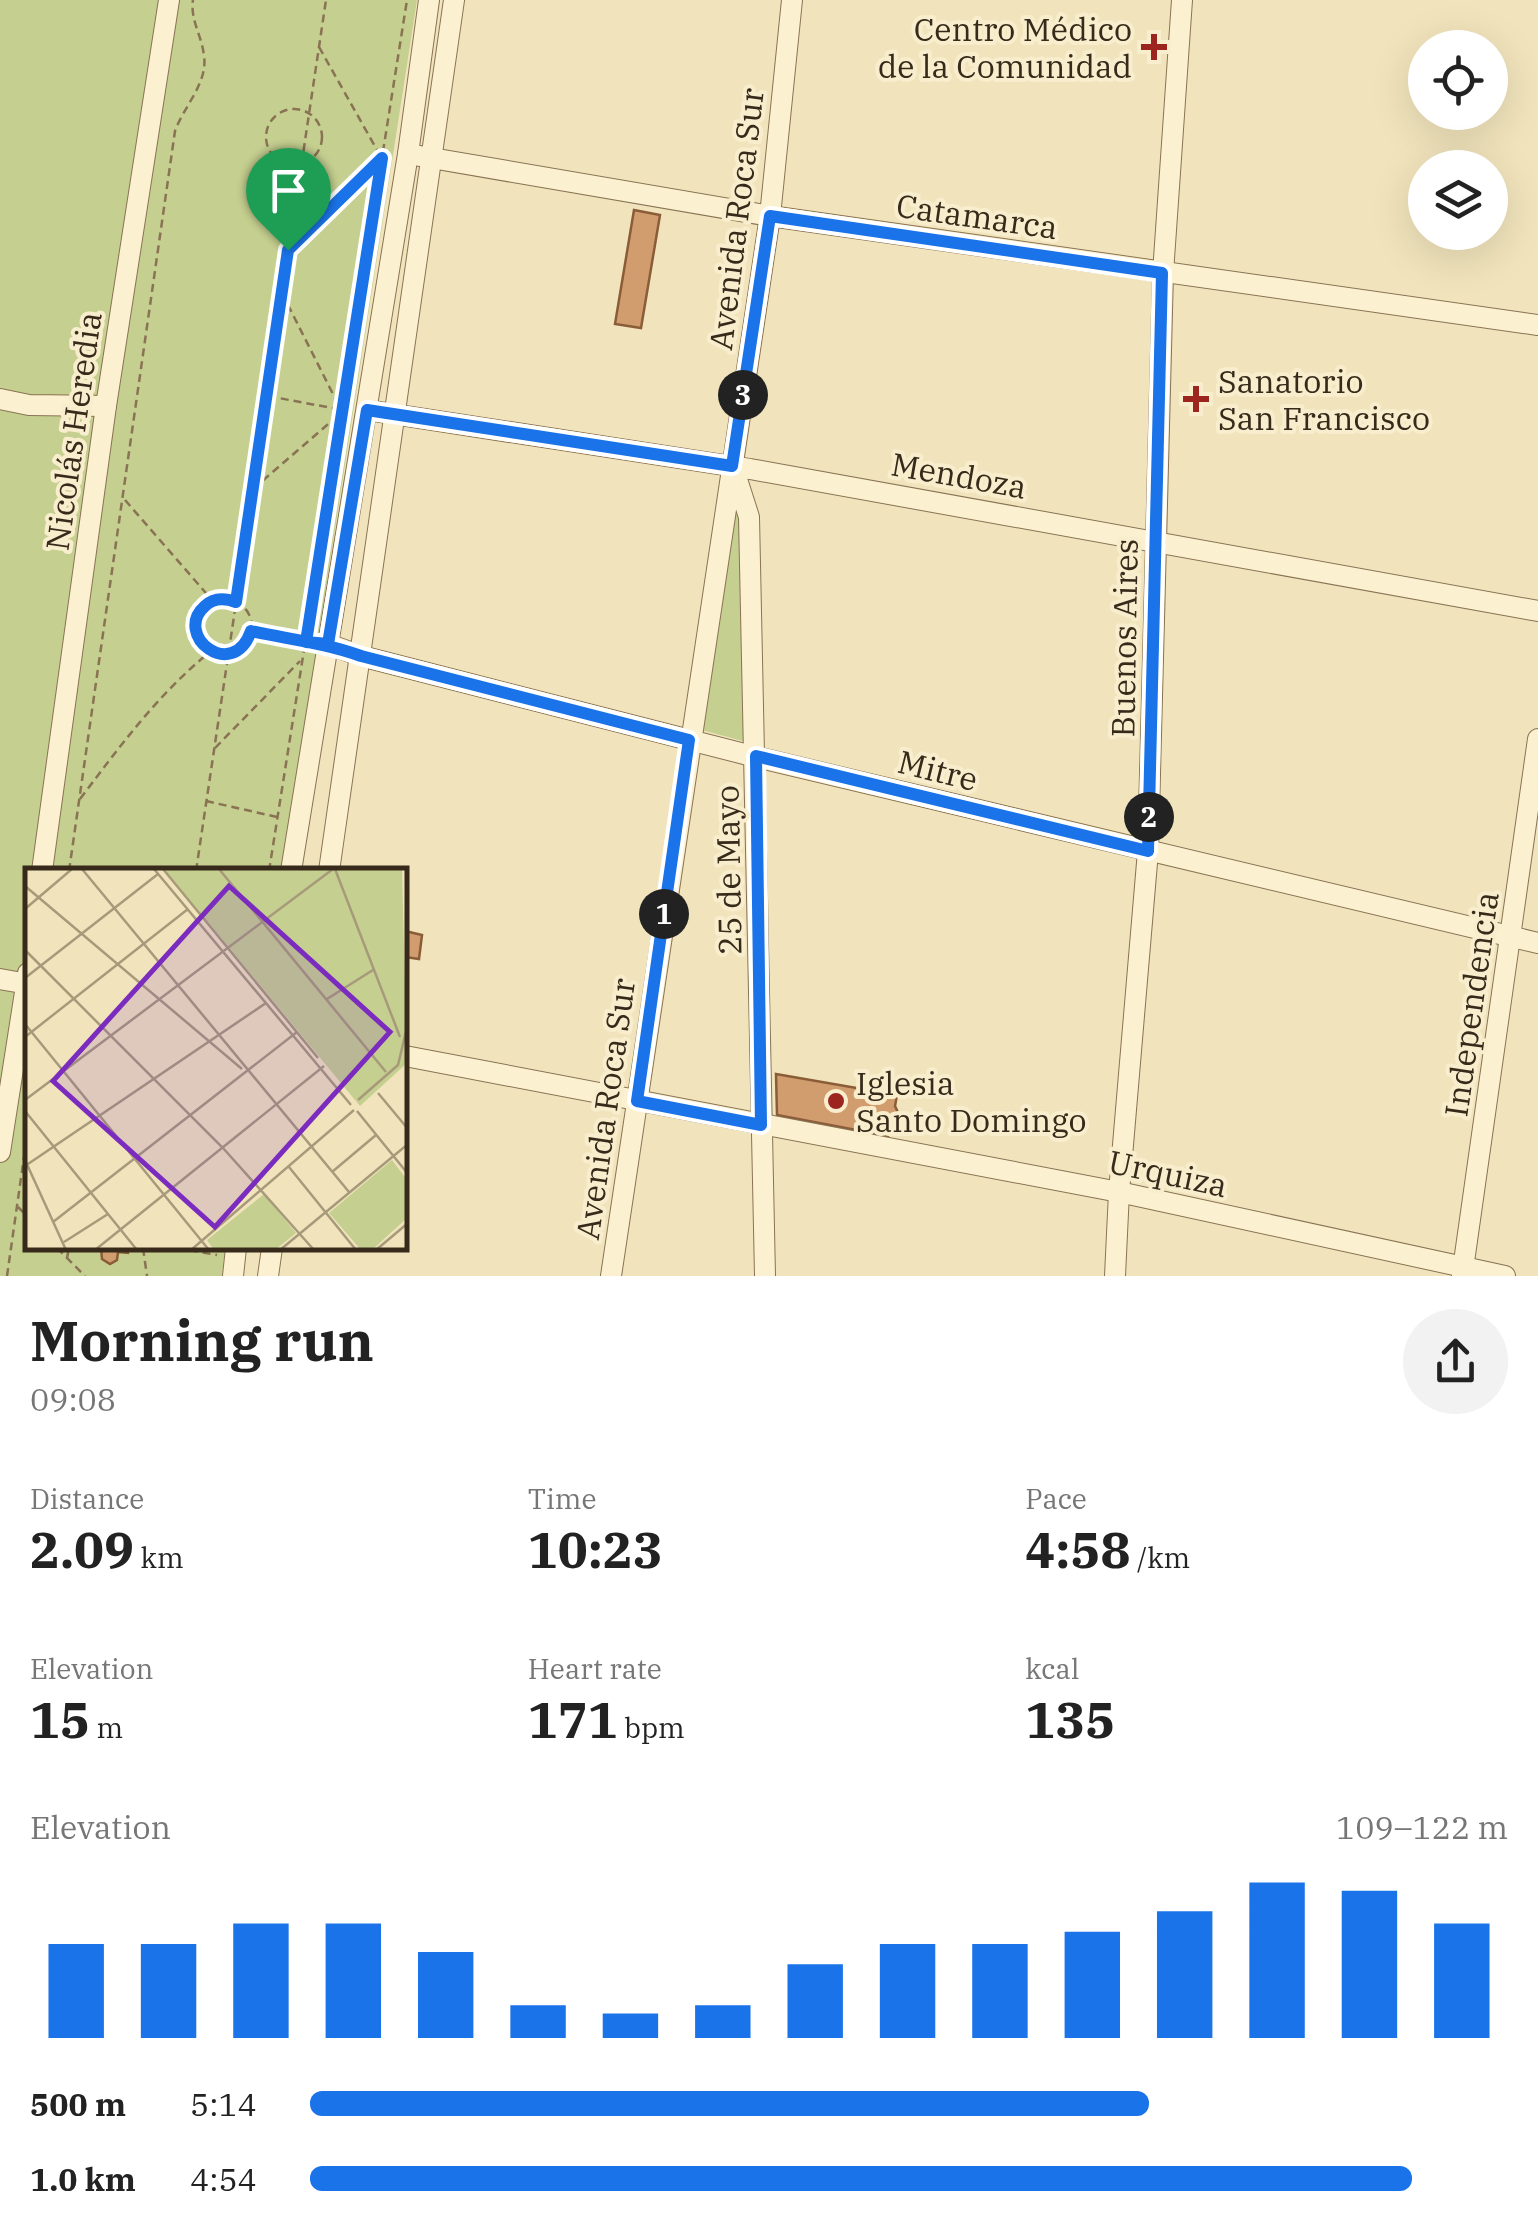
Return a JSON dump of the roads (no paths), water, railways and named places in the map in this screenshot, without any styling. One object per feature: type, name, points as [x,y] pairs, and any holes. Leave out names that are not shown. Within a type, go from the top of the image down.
[{"type":"street","name":"Nicolás Heredia","points":[[42,868],[106,406],[169,0]]},
{"type":"street","points":[[291,868],[408,154],[429,0]]},
{"type":"street","points":[[329,868],[454,0]]},
{"type":"street","name":"Avenida Roca Sur","points":[[611,1276],[770,216],[792,0]]},
{"type":"street","name":"Buenos Aires","points":[[1115,1276],[1118,1192],[1148,851],[1162,273],[1182,0]]},
{"type":"street","name":"Catamarca","points":[[408,154],[770,216],[1538,325]]},
{"type":"street","points":[[0,399],[29,406],[106,406]]},
{"type":"street","name":"Mendoza","points":[[367,410],[732,466],[1538,611]]},
{"type":"street","name":"25 de Mayo","points":[[732,466],[748,517],[765,1276]]},
{"type":"street","name":"Mitre","points":[[328,644],[361,656],[689,740],[1538,943]]},
{"type":"street","name":"Independencia","points":[[1463,1272],[1537,748]]},
{"type":"street","points":[[0,979],[25,980]]},
{"type":"street","points":[[0,1152],[25,993]]},
{"type":"street","name":"Urquiza","points":[[408,1057],[1118,1192],[1463,1272],[1505,1276]]},
{"type":"street","points":[[268,1276],[272,1251]]},
{"type":"street","points":[[227,1252],[232,1276]]},
{"type":"place","name":"Centro Médico de la Comunidad","points":[[1154,47]]},
{"type":"place","name":"Sanatorio San Francisco","points":[[1196,399]]},
{"type":"place","name":"Iglesia Santo Domingo","points":[[836,1101]]}]
